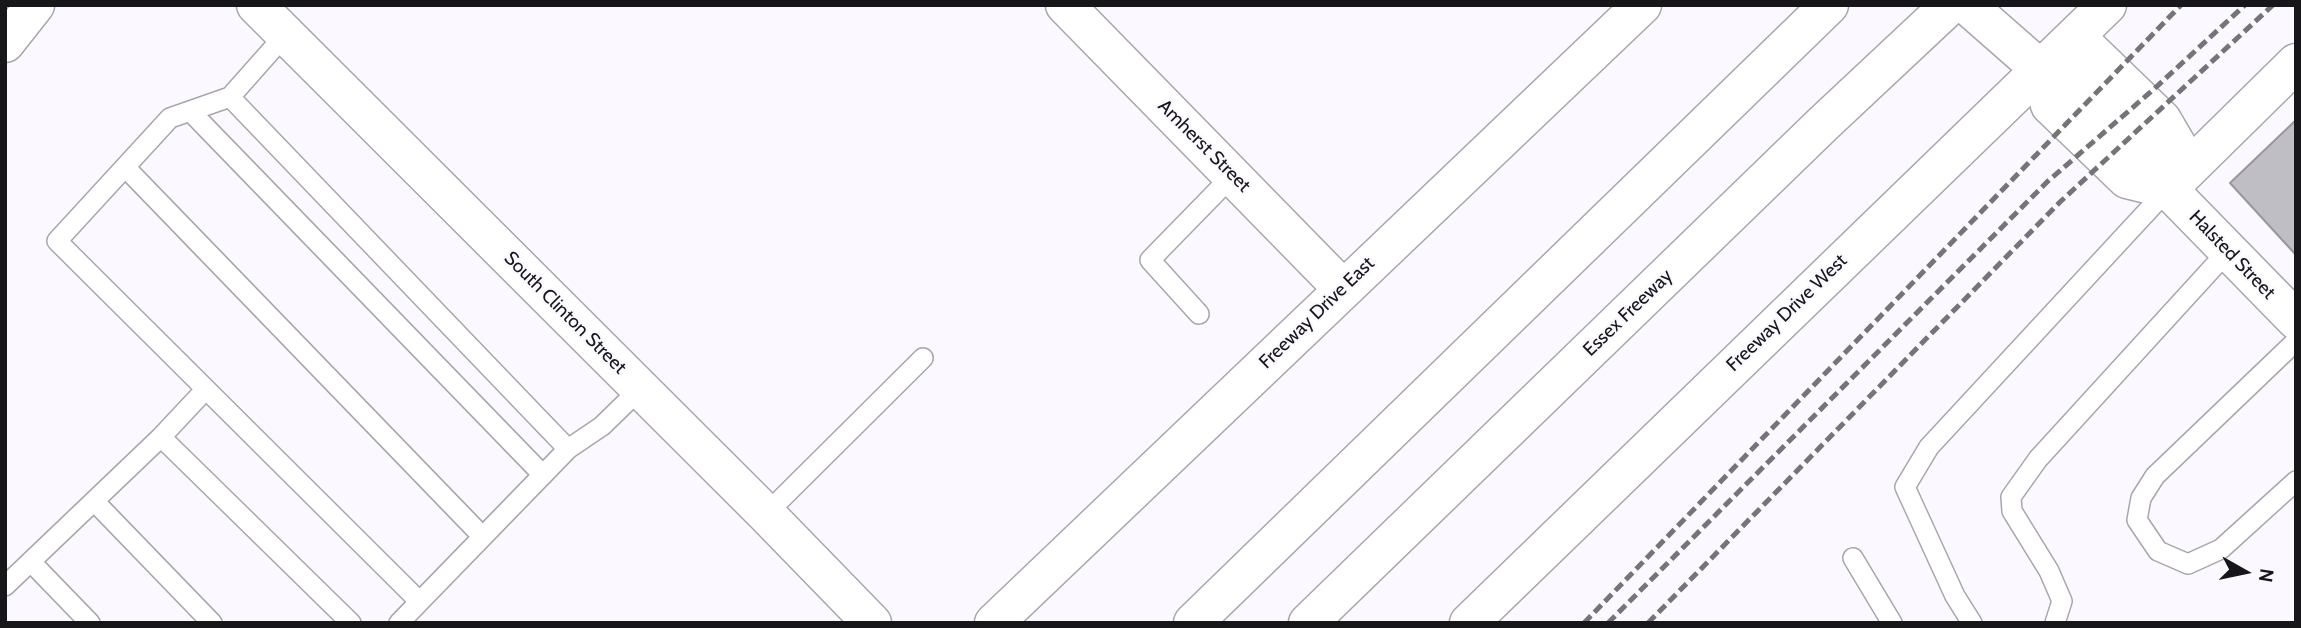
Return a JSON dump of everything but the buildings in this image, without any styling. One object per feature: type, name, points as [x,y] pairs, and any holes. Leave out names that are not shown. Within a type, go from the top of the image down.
[{"type":"main road","points":[[5,43],[35,5]]},
{"type":"main road","name":"South Clinton Street","points":[[256,5],[872,623]]},
{"type":"main road","name":"Amherst Street","points":[[1065,5],[1343,289]]},
{"type":"main road","name":"Freeway Drive East","points":[[994,623],[1642,5]]},
{"type":"main road","points":[[1193,623],[1829,5]]},
{"type":"main road","name":"Essex Freeway","points":[[1308,623],[1824,123],[1950,5]]},
{"type":"main road","name":"Halsted Street","points":[[1967,5],[2040,69],[2075,78],[2153,154],[2168,189],[2296,320]]},
{"type":"main road","name":"Freeway Drive West","points":[[1469,623],[2107,5]]},
{"type":"main road","points":[[2075,36],[2162,120],[2179,149],[2168,189]]},
{"type":"main road","points":[[2168,189],[2296,63]]},
{"type":"lane","points":[[285,35],[230,97],[170,118],[57,241],[419,601]]},
{"type":"lane","points":[[230,97],[568,449]]},
{"type":"lane","points":[[191,111],[543,475]]},
{"type":"lane","points":[[125,167],[482,536]]},
{"type":"lane","points":[[1199,314],[1150,260],[1233,175]]},
{"type":"lane","points":[[1972,623],[1955,596],[1905,487],[1929,447],[2168,189]]},
{"type":"lane","points":[[2055,623],[2062,601],[2049,571],[2012,511],[2011,497],[2038,459],[2228,251]]},
{"type":"lane","points":[[2296,341],[2155,475],[2141,498],[2137,520],[2158,551],[2188,564],[2221,550],[2296,481]]},
{"type":"lane","points":[[766,514],[923,358]]},
{"type":"lane","points":[[399,623],[568,449],[603,426],[640,388]]},
{"type":"lane","points":[[5,586],[161,438],[206,389]]},
{"type":"lane","points":[[161,438],[351,623]]},
{"type":"lane","points":[[94,501],[212,623]]},
{"type":"lane","points":[[1853,558],[1892,623]]},
{"type":"lane","points":[[31,562],[90,623]]},
{"type":"railway","points":[[1584,623],[2181,5]]},
{"type":"railway","points":[[1608,623],[2047,182],[2245,5]]},
{"type":"railway","points":[[1648,623],[2060,202],[2273,5]]}]
